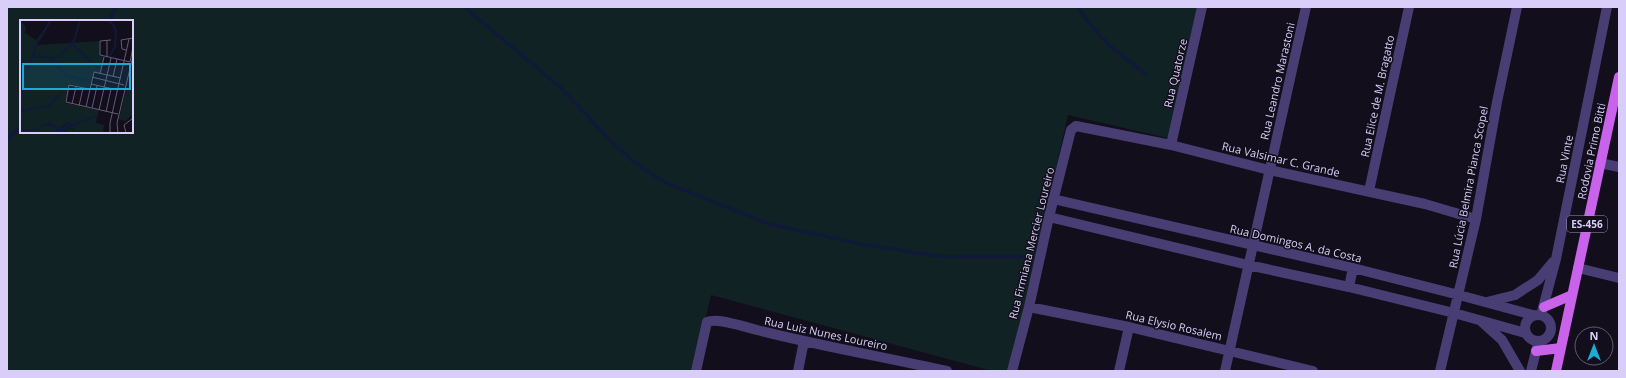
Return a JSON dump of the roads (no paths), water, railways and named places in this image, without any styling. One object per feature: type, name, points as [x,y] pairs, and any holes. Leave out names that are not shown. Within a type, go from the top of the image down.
[{"type":"main road","name":"Rodovia Primo Bitti","points":[[1557,371],[1619,77]]},
{"type":"main road","points":[[1539,312],[1572,295]]},
{"type":"main road","points":[[1536,351],[1561,348]]},
{"type":"street","name":"Rua Quatorze","points":[[1171,145],[1202,7]]},
{"type":"street","name":"Rua Leandro Marastoni","points":[[1225,371],[1306,7]]},
{"type":"street","name":"Rua Elice de M. Bragatto","points":[[1369,191],[1409,7]]},
{"type":"street","name":"Rua Lúcia Belmira Pianca Scopel","points":[[1440,371],[1476,218],[1497,102],[1517,7]]},
{"type":"street","name":"Rua Vinte","points":[[1539,312],[1556,259],[1607,7]]},
{"type":"street","name":"Rua Valsimar C. Grande","points":[[1080,126],[1171,145],[1269,170],[1425,204],[1476,218]]},
{"type":"street","name":"Rua Firmiana Mercier Loureiro","points":[[1012,371],[1048,217],[1071,130],[1080,126]]},
{"type":"street","points":[[1600,163],[1619,167]]},
{"type":"street","name":"Rua Domingos A. da Costa","points":[[1053,199],[1353,268],[1486,302],[1539,312]]},
{"type":"street","points":[[1048,217],[1248,265],[1349,287],[1454,313],[1526,333]]},
{"type":"street","points":[[1147,241],[1153,222]]},
{"type":"street","points":[[1486,302],[1515,295],[1538,280],[1556,259]]},
{"type":"street","points":[[1349,287],[1353,268]]},
{"type":"street","points":[[1578,268],[1619,278]]},
{"type":"street","name":"Rua Elysio Rosalem","points":[[1028,307],[1129,327],[1313,371]]},
{"type":"street","points":[[1539,312],[1548,319],[1551,327],[1549,335],[1543,340],[1539,341],[1531,339],[1526,333],[1525,329],[1527,321],[1539,312]]},
{"type":"street","name":"Rua Luiz Nunes Loureiro","points":[[696,371],[705,328],[707,322],[713,320],[907,367],[947,371]]},
{"type":"street","points":[[1481,321],[1502,340],[1520,371]]},
{"type":"street","points":[[1119,371],[1129,327]]},
{"type":"street","points":[[1531,371],[1539,341]]},
{"type":"street","points":[[798,371],[804,342]]},
{"type":"waterway","points":[[110,20],[116,7]]},
{"type":"waterway","points":[[464,7],[560,87],[609,139],[633,161],[664,182],[769,224],[861,244],[951,257],[1032,256]]},
{"type":"waterway","points":[[1078,7],[1092,27],[1110,46],[1147,75]]},
{"type":"waterway","points":[[7,140],[20,127]]}]
